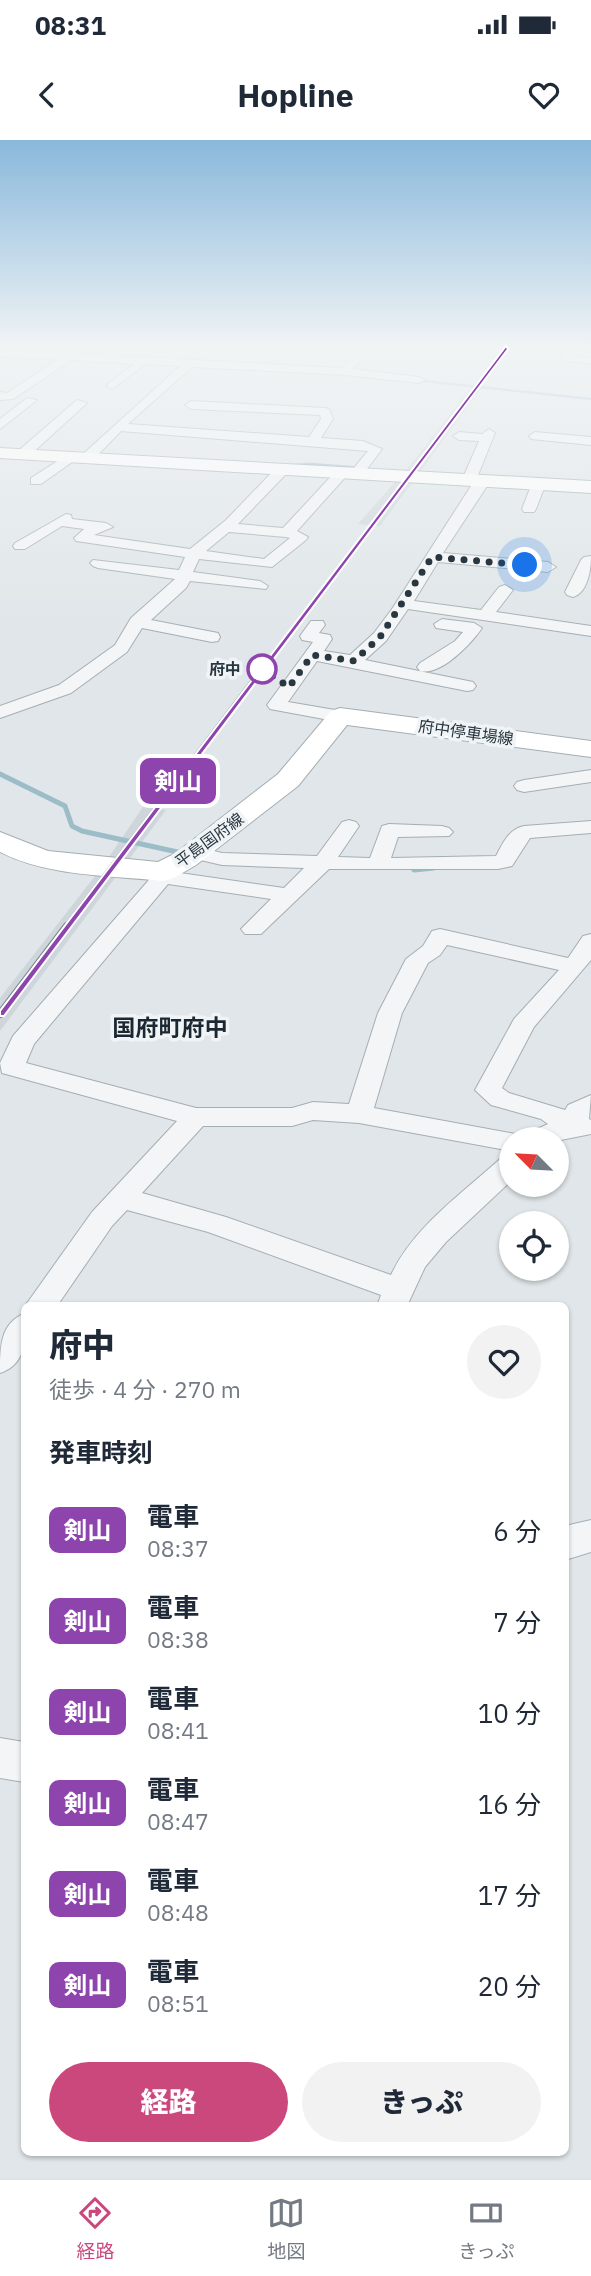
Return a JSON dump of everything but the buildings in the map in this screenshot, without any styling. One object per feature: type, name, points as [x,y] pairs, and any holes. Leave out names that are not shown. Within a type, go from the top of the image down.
[{"type":"main road","points":[[0,453],[25,452],[282,470],[356,471],[476,460],[539,483],[591,486]]},
{"type":"main road","name":"府中停車場線","points":[[340,716],[591,749]]},
{"type":"main road","name":"平島国府線","points":[[0,841],[29,855],[48,860],[163,872],[195,852],[288,780],[340,716]]},
{"type":"street","points":[[25,452],[35,443]]},
{"type":"street","points":[[37,481],[84,457],[100,443]]},
{"type":"street","points":[[287,533],[356,471],[376,449],[339,443]]},
{"type":"street","points":[[312,655],[354,661],[380,637],[399,611],[475,489],[476,460],[464,443]]},
{"type":"street","points":[[0,712],[65,689],[121,648],[137,622],[180,585],[194,553],[226,527],[282,470]]},
{"type":"street","points":[[529,509],[539,483]]},
{"type":"street","points":[[28,544],[63,520],[94,527],[139,530]]},
{"type":"street","points":[[94,527],[80,538],[267,564],[301,537],[287,533],[226,527]]},
{"type":"street","points":[[186,536],[210,540]]},
{"type":"street","points":[[104,541],[91,558],[184,576],[260,586]]},
{"type":"street","points":[[432,557],[548,567]]},
{"type":"street","points":[[573,592],[588,570]]},
{"type":"street","points":[[485,616],[505,590]]},
{"type":"street","points":[[399,611],[566,619],[591,631]]},
{"type":"street","points":[[352,663],[469,674],[429,665],[461,645],[474,628],[399,611]]},
{"type":"street","points":[[137,622],[212,637]]},
{"type":"street","points":[[317,625],[308,636],[324,639],[276,705],[340,716]]},
{"type":"street","points":[[524,786],[591,776]]},
{"type":"street","points":[[253,929],[324,862],[349,826]]},
{"type":"street","points":[[195,852],[222,859],[407,866],[466,862],[491,864],[505,861],[514,842],[524,832],[591,827]]},
{"type":"street","points":[[379,863],[388,830],[442,832]]},
{"type":"street","points":[[287,895],[174,879],[163,872],[158,883],[22,1042],[11,1067],[196,1117],[292,1117],[313,1111],[359,1114],[499,1140]]},
{"type":"street","points":[[359,1114],[390,1013],[418,960],[432,950],[440,936],[575,967]]},
{"type":"street","points":[[582,1127],[551,1113],[500,1099],[488,1090],[523,1024],[575,967],[591,941]]},
{"type":"street","points":[[582,1127],[578,1111],[591,1104]]},
{"type":"street","points":[[43,1302],[102,1219],[196,1117]]},
{"type":"street","points":[[122,1198],[216,1224],[395,1298],[412,1261],[436,1234],[499,1176]]},
{"type":"street","points":[[0,1360],[21,1330]]},
{"type":"street","points":[[569,1541],[591,1536]]},
{"type":"street","points":[[0,1758],[21,1762]]},
{"type":"shaded area","points":[[428,443],[441,443],[420,472],[405,472]]},
{"type":"shaded area","points":[[402,474],[418,475],[380,526],[358,524]]},
{"type":"shaded area","points":[[143,807],[166,810],[0,1031],[0,998],[102,867]]},
{"type":"waterway","points":[[278,466],[310,464],[363,468]]},
{"type":"waterway","points":[[0,774],[65,806],[72,826],[82,831],[182,853]]},
{"type":"waterway","points":[[414,870],[434,868]]},
{"type":"railway","points":[[251,684],[434,443]]},
{"type":"railway","points":[[65,928],[252,682]]},
{"type":"railway","points":[[0,1014],[67,926]]},
{"type":"train","name":"剣山","points":[[0,1014],[433,443]]},
{"type":"place","name":"府中","points":[[262,669]]},
{"type":"district","name":"国府町府中","points":[[170,1027]]},
{"type":"route","points":[[262,669],[289,687],[312,655],[354,661],[380,637],[404,604],[432,557],[525,565]]}]
